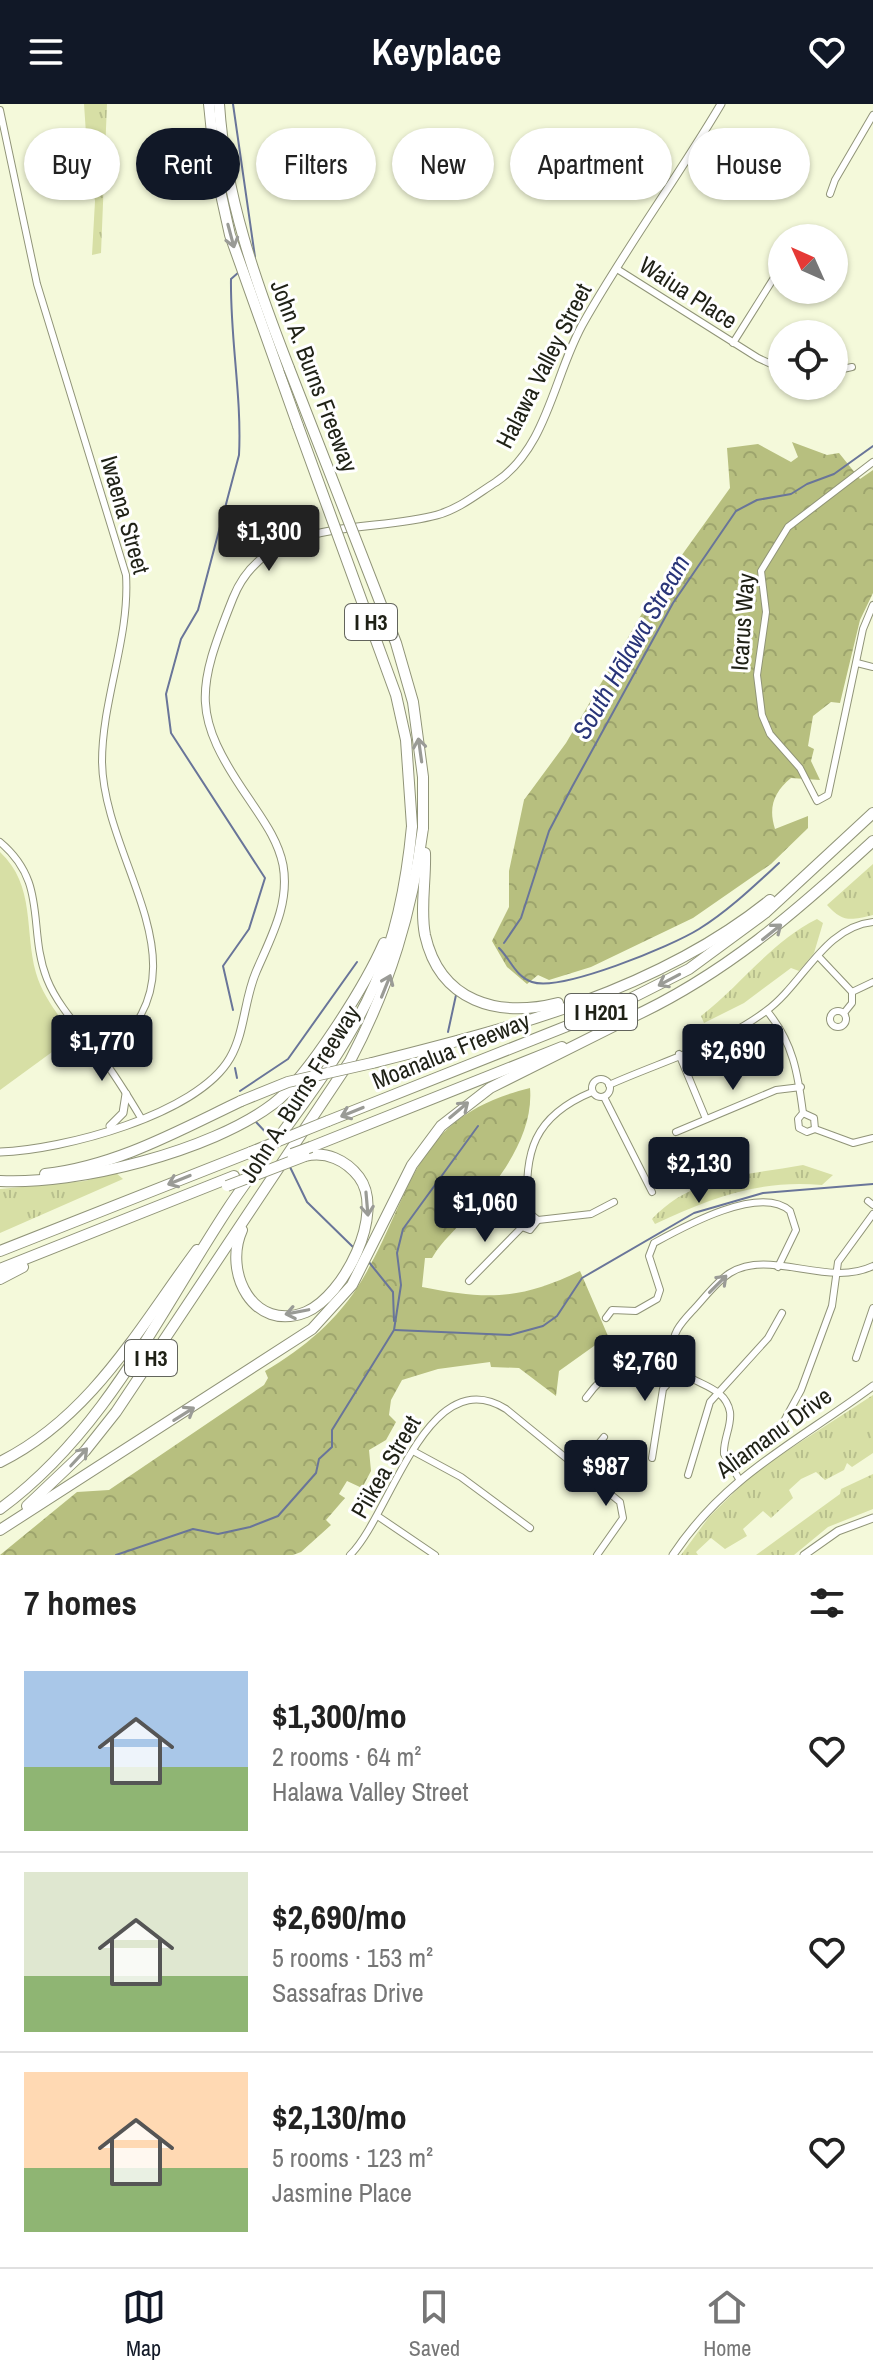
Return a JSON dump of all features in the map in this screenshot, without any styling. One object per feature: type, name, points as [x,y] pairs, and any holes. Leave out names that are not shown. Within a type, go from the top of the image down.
[{"type":"highway","name":"John A. Burns Freeway","points":[[0,1508],[17,1497],[59,1457],[97,1413],[229,1207],[273,1149],[361,1012],[383,963],[404,889],[412,826],[406,740],[396,695],[230,235],[216,172],[209,104]]},
{"type":"highway","name":"John A. Burns Freeway","points":[[0,1528],[34,1501],[101,1431],[350,1061],[388,983],[409,913],[423,828],[423,777],[415,717],[396,643],[257,286],[237,216],[219,104]]},
{"type":"highway","name":"Moanalua Freeway","points":[[1,1251],[610,1009],[666,982],[740,934],[873,813]]},
{"type":"highway","points":[[423,828],[425,935],[446,977],[461,992],[485,1005],[513,1010],[540,1007],[615,987],[688,957]]},
{"type":"highway","name":"Moanalua Freeway","points":[[0,1269],[234,1176],[308,1151],[634,1016],[715,973],[798,910],[873,841]]},
{"type":"highway","points":[[0,1180],[97,1165],[288,1082],[459,1041],[598,997],[688,957],[750,916],[839,844]]},
{"type":"highway","points":[[798,910],[873,850]]},
{"type":"highway","points":[[0,1180],[65,1179],[111,1170],[163,1154],[260,1112],[295,1082],[365,982],[404,889]]},
{"type":"highway","points":[[0,1528],[297,1341],[335,1307],[362,1269],[412,1165],[453,1115],[500,1082],[634,1016]]},
{"type":"highway","points":[[163,1205],[227,1186],[308,1151],[336,1158],[361,1180],[369,1207],[362,1237],[351,1261],[331,1292],[307,1311],[275,1313],[248,1297],[236,1274],[235,1247],[276,1173]]},
{"type":"highway","points":[[0,1462],[58,1423],[98,1384],[140,1333],[229,1207]]},
{"type":"highway","points":[[0,1279],[119,1223]]},
{"type":"street","name":"Halawa Valley Street","points":[[0,1152],[40,1148],[141,1118],[192,1096],[227,1063],[239,1036],[250,989],[279,919],[285,881],[277,843],[219,756],[204,713],[209,665],[237,588],[262,558],[297,538],[323,531],[444,513],[507,474],[529,448],[571,346],[721,104]]},
{"type":"street","name":"Iwaena Street","points":[[0,110],[37,284],[126,575],[126,606],[102,764],[152,946],[155,973],[142,1017],[122,1041],[102,1057]]},
{"type":"street","points":[[830,194],[873,115]]},
{"type":"street","name":"Waiua Place","points":[[617,269],[733,343],[768,362]]},
{"type":"street","points":[[733,343],[768,287]]},
{"type":"street","points":[[848,368],[852,367]]},
{"type":"street","name":"Icarus Way","points":[[873,462],[788,527],[761,571],[766,612],[757,675],[762,715],[770,734],[800,768],[817,801],[828,795],[863,629],[873,605]]},
{"type":"street","points":[[857,663],[873,667]]},
{"type":"street","points":[[0,842],[27,874],[34,896],[47,980],[141,1118]]},
{"type":"street","points":[[604,1097],[609,1085],[767,1011],[842,932],[873,922]]},
{"type":"street","points":[[819,957],[852,992],[852,1003],[844,1013]]},
{"type":"street","points":[[852,992],[873,982]]},
{"type":"street","points":[[767,1011],[789,1045],[801,1087],[803,1113],[798,1119],[799,1128],[807,1132],[815,1129],[853,1143],[873,1138]]},
{"type":"street","points":[[679,1054],[706,1119]]},
{"type":"street","points":[[609,1085],[597,1080],[592,1092],[561,1108],[538,1133],[526,1169],[528,1212],[538,1220],[591,1214],[614,1202]]},
{"type":"street","points":[[676,1132],[776,1090],[801,1087]]},
{"type":"street","points":[[592,1092],[604,1097],[652,1192]]},
{"type":"street","points":[[105,1130],[123,1113],[126,1094]]},
{"type":"street","points":[[803,1113],[814,1118],[815,1129]]},
{"type":"street","points":[[642,1172],[652,1167]]},
{"type":"street","points":[[606,1318],[612,1310],[636,1311],[657,1299],[660,1290],[649,1256],[654,1243],[736,1206],[774,1202],[790,1211],[796,1230],[778,1267]]},
{"type":"street","points":[[522,1227],[520,1219],[528,1212]]},
{"type":"street","points":[[783,1423],[801,1390],[832,1306],[835,1274],[843,1252],[873,1214]]},
{"type":"street","points":[[522,1227],[533,1229],[538,1220]]},
{"type":"street","points":[[469,1281],[522,1227]]},
{"type":"street","points":[[739,1479],[725,1459],[730,1415],[726,1401],[718,1393],[679,1371],[673,1342],[679,1325],[725,1276],[748,1266],[835,1274],[860,1272],[873,1266]]},
{"type":"street","points":[[478,1272],[486,1280]]},
{"type":"street","points":[[848,1347],[857,1355],[873,1308]]},
{"type":"street","points":[[688,1475],[710,1402],[778,1323],[782,1313]]},
{"type":"street","points":[[778,1323],[785,1327]]},
{"type":"street","points":[[586,1398],[596,1384],[652,1345],[673,1342]]},
{"type":"street","points":[[642,1447],[652,1454],[663,1389],[679,1371]]},
{"type":"street","name":"Aliamanu Drive","points":[[673,1555],[711,1506],[739,1479],[873,1386]]},
{"type":"street","name":"Piikea Street","points":[[350,1555],[379,1517],[428,1424],[457,1402],[480,1400],[506,1409],[616,1497],[623,1508],[621,1522],[597,1555]]},
{"type":"street","points":[[790,1408],[799,1415]]},
{"type":"street","points":[[580,1467],[604,1437]]},
{"type":"street","points":[[413,1451],[461,1477],[530,1528]]},
{"type":"street","points":[[691,1467],[702,1470]]},
{"type":"street","points":[[379,1517],[435,1555]]},
{"type":"street","points":[[804,1555],[838,1531],[873,1518]]},
{"type":"green space","points":[[84,104],[107,104],[106,128],[86,128]]},
{"type":"green space","points":[[103,200],[101,253],[92,255],[95,201]]},
{"type":"green space","points":[[792,442],[827,455],[839,453],[860,479],[873,470],[873,593],[860,620],[840,703],[831,702],[813,716],[808,746],[814,749],[811,761],[820,780],[791,778],[780,789],[773,807],[775,829],[808,816],[808,828],[771,864],[693,918],[591,967],[549,980],[538,975],[527,984],[507,967],[492,941],[509,907],[509,871],[524,800],[566,743],[651,598],[730,488],[727,448],[758,444],[791,462],[798,457]]},
{"type":"green space","points":[[0,852],[19,879],[24,894],[32,957],[39,982],[74,1036],[0,1090]]},
{"type":"green space","points":[[873,864],[873,915],[853,919],[838,915],[827,905]]},
{"type":"green space","points":[[817,919],[823,923],[814,953],[799,971],[791,968],[744,1003],[704,1023],[701,1016],[785,940]]},
{"type":"green space","points":[[530,1088],[526,1123],[512,1156],[469,1215],[432,1258],[425,1258],[422,1287],[466,1294],[503,1295],[539,1288],[580,1271],[608,1336],[559,1371],[556,1396],[519,1368],[491,1367],[490,1362],[438,1369],[402,1380],[391,1400],[389,1415],[396,1422],[386,1440],[369,1450],[371,1471],[362,1488],[347,1481],[339,1494],[345,1498],[326,1520],[331,1525],[301,1552],[293,1555],[0,1555],[77,1492],[109,1490],[264,1385],[268,1378],[265,1371],[319,1332],[353,1294],[380,1247],[421,1162],[439,1138],[461,1118],[491,1101]]},
{"type":"green space","points":[[803,1165],[833,1175],[822,1185],[778,1185],[736,1192],[655,1224],[652,1219],[668,1204],[703,1185]]},
{"type":"green space","points":[[115,1172],[123,1179],[0,1233],[0,1189],[85,1181]]},
{"type":"green space","points":[[873,1395],[873,1453],[852,1467],[847,1463],[844,1470],[825,1480],[816,1472],[801,1479],[789,1490],[793,1498],[771,1518],[763,1511],[743,1529],[747,1536],[725,1549],[711,1538],[696,1552],[698,1555],[681,1555],[709,1517],[756,1471]]},
{"type":"green space","points":[[873,1474],[873,1509],[828,1527],[794,1555],[756,1555],[840,1494],[841,1489]]},
{"type":"waterway","points":[[233,104],[255,257]]},
{"type":"waterway","points":[[233,1010],[223,966],[249,929],[265,878],[171,733],[166,694],[181,639],[198,610],[239,455],[231,279],[239,272]]},
{"type":"waterway","name":"South Hālawa Stream","points":[[504,943],[521,918],[549,831],[572,787],[673,603],[736,511],[757,500],[791,494],[834,474],[873,446]]},
{"type":"waterway","points":[[499,948],[517,972],[532,982],[546,983],[590,974],[642,956],[699,929],[779,863]]},
{"type":"waterway","points":[[240,1091],[288,1059],[357,962]]},
{"type":"waterway","name":"South Hālawa Stream","points":[[448,1032],[456,995]]},
{"type":"waterway","points":[[235,1068],[237,1078]]},
{"type":"waterway","points":[[256,1122],[271,1138]]},
{"type":"waterway","points":[[116,1555],[193,1529],[218,1534],[250,1527],[278,1516],[316,1473],[319,1459],[332,1447],[332,1430],[394,1330],[401,1285],[397,1253],[403,1229],[478,1126]]},
{"type":"waterway","points":[[290,1167],[307,1202],[354,1248]]},
{"type":"waterway","points":[[395,1330],[510,1335],[543,1326],[557,1316],[582,1278],[694,1213],[763,1193],[873,1184]]},
{"type":"waterway","points":[[368,1261],[393,1292],[394,1321]]}]
